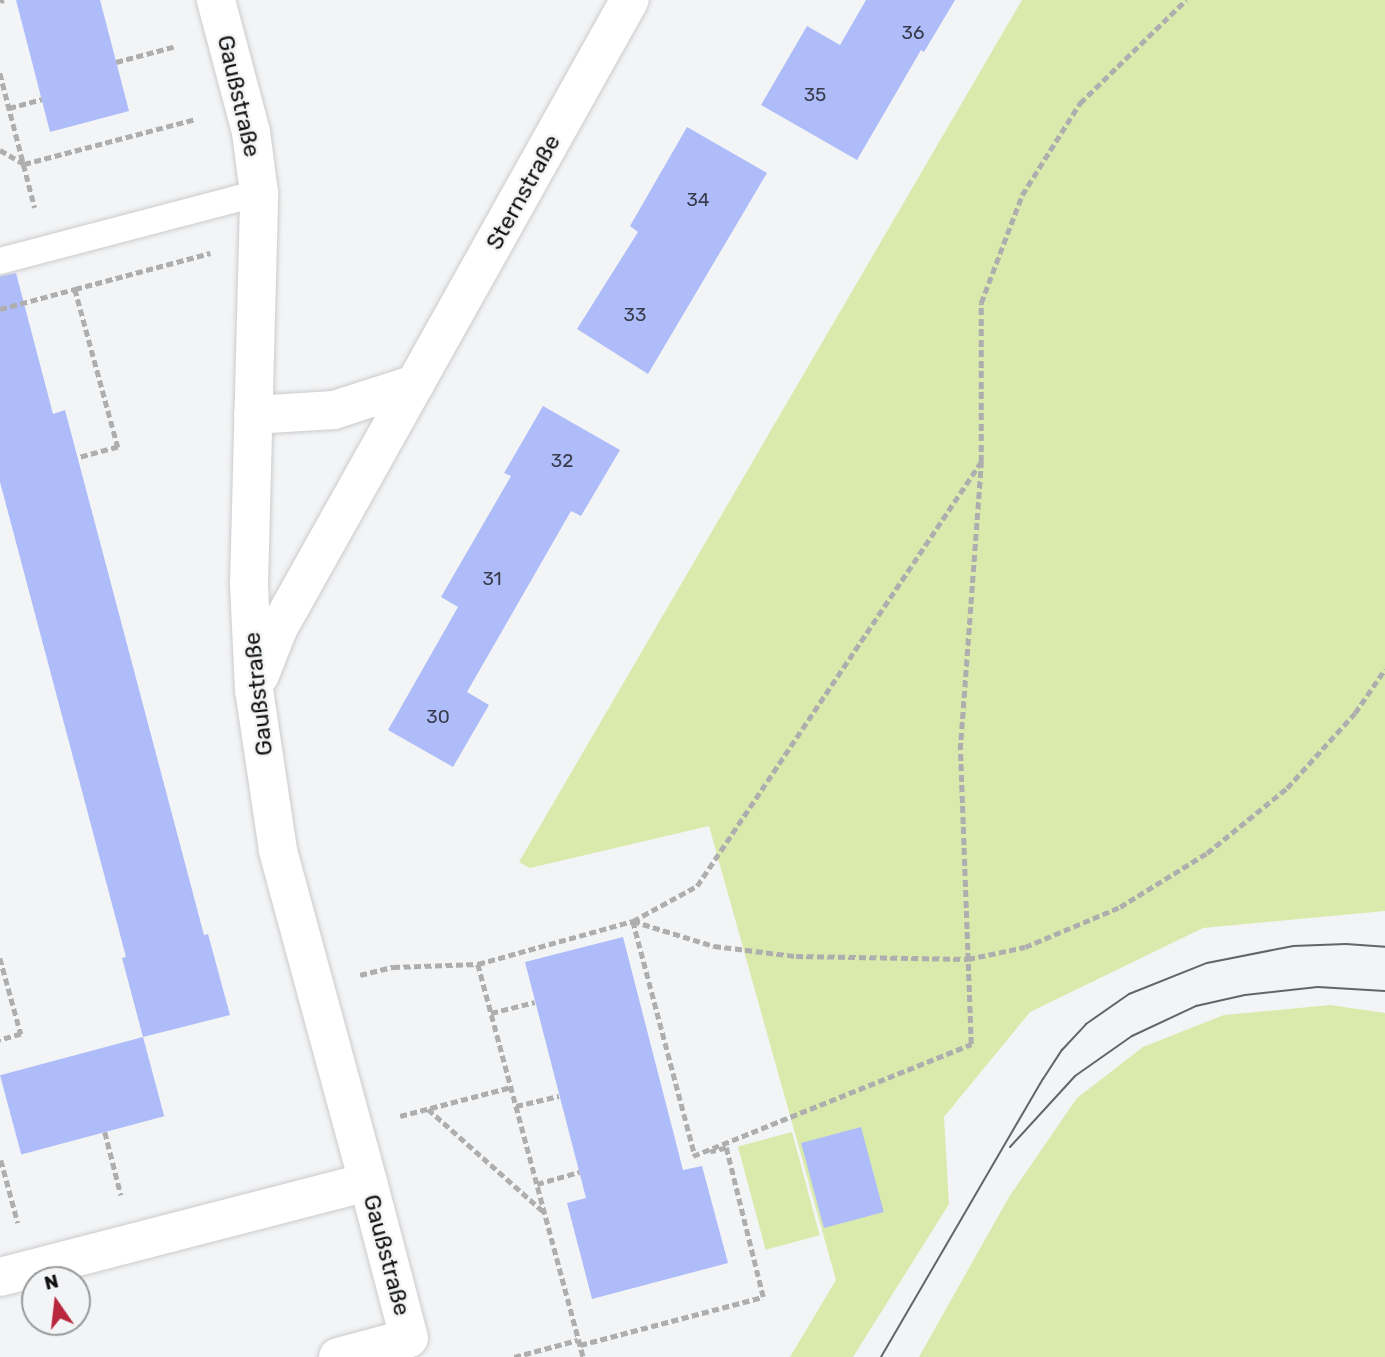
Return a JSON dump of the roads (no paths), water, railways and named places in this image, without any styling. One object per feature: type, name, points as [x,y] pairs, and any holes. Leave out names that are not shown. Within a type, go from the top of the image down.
[{"type":"street","name":"Gaußstraße","points":[[216,0],[251,132],[259,193],[249,583],[254,690],[278,850],[409,1338],[338,1357]]},
{"type":"street","name":"Sternstraße","points":[[254,690],[278,629],[630,0]]},
{"type":"street","points":[[253,415],[334,410],[415,384]]},
{"type":"street","name":"Gaußstraße","points":[[0,1277],[368,1182]]},
{"type":"lane","points":[[0,261],[259,193]]},
{"type":"tram line","points":[[881,1357],[1043,1079],[1062,1050],[1086,1024],[1129,994],[1207,963],[1293,946],[1346,944],[1385,947]]},
{"type":"tram line","points":[[1010,1147],[1075,1076],[1132,1036],[1196,1006],[1245,995],[1318,987],[1385,991]]}]
